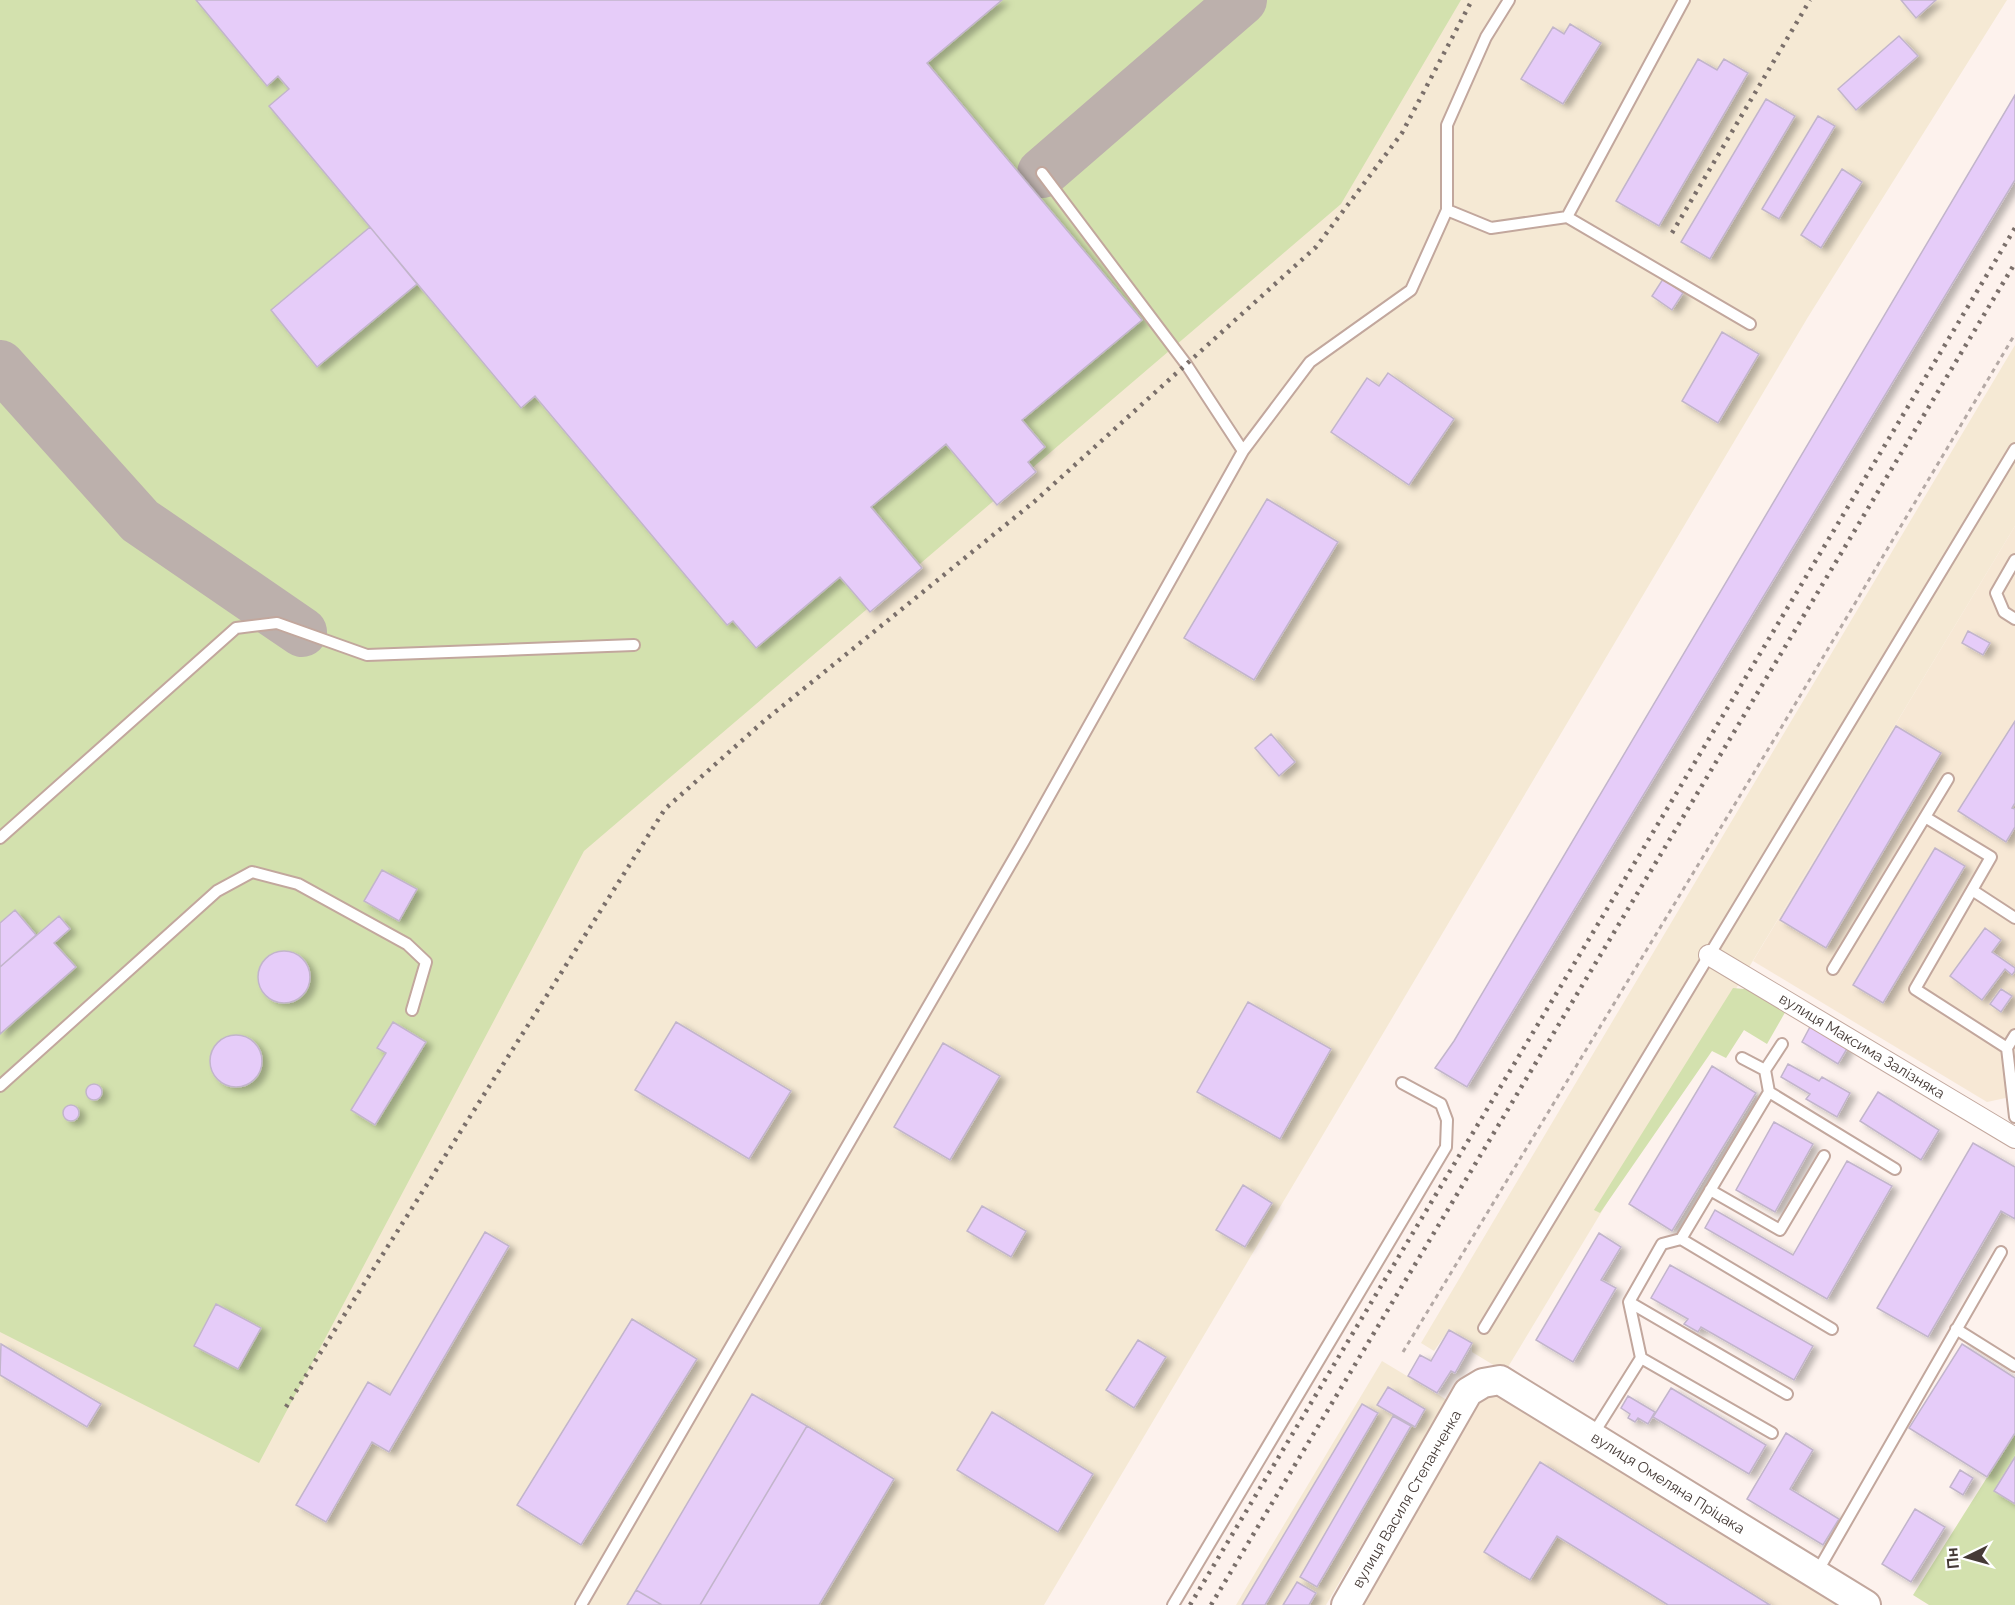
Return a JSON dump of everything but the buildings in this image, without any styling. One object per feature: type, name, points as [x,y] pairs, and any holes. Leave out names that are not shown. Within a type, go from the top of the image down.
[{"type":"street","name":"вулиця Максима Залізняка","points":[[1709,955],[2015,1138]]},
{"type":"street","name":"вулиця Омеляна Пріцака","points":[[1468,1392],[1483,1383],[1500,1380],[1866,1605]]},
{"type":"street","name":"вулиця Василя Степанченка","points":[[1346,1605],[1468,1392]]},
{"type":"lane","points":[[580,1605],[1024,841],[1243,451],[1310,362],[1411,290],[1447,210],[1447,125],[1486,36],[1509,0]]},
{"type":"lane","points":[[1567,217],[1684,0]]},
{"type":"lane","points":[[1042,173],[1186,364],[1243,451]]},
{"type":"lane","points":[[1447,210],[1491,228],[1567,217],[1750,324]]},
{"type":"lane","points":[[1484,1328],[2015,449]]},
{"type":"lane","points":[[2015,560],[1996,592],[2004,612],[2015,619]]},
{"type":"lane","points":[[0,838],[236,628],[277,623],[367,655],[634,645]]},
{"type":"lane","points":[[1833,969],[1948,779]]},
{"type":"lane","points":[[1925,817],[1991,857],[1915,989],[2007,1048]]},
{"type":"lane","points":[[0,1086],[217,891],[252,872],[298,884],[407,944],[426,962],[412,1010]]},
{"type":"lane","points":[[1972,890],[2015,918]]},
{"type":"lane","points":[[2015,1035],[2007,1048],[2015,1117]]},
{"type":"lane","points":[[1682,1239],[1769,1092],[1765,1070],[1782,1044]]},
{"type":"lane","points":[[1742,1058],[1765,1070]]},
{"type":"lane","points":[[1173,1605],[1446,1148],[1447,1120],[1441,1104],[1402,1083]]},
{"type":"lane","points":[[1769,1092],[1895,1169]]},
{"type":"lane","points":[[1710,1190],[1780,1230],[1824,1156]]},
{"type":"lane","points":[[1591,1436],[1641,1358],[1629,1302],[1662,1244],[1682,1239],[1832,1329]]},
{"type":"lane","points":[[1816,1574],[2001,1252]]},
{"type":"lane","points":[[1629,1302],[1787,1394]]},
{"type":"lane","points":[[1956,1329],[2015,1366]]},
{"type":"lane","points":[[1641,1358],[1772,1433]]},
{"type":"path","points":[[1403,1352],[1778,734],[2015,334]]},
{"type":"shaded area","points":[[0,0],[2007,0],[1808,317],[1044,1605],[0,1605]]},
{"type":"shaded area","points":[[2015,345],[2015,526],[1505,1372],[1472,1352],[1472,1343],[1449,1330],[1434,1351],[1421,1343]]},
{"type":"shaded area","points":[[2015,526],[2015,1096],[1987,1102],[1753,961]]},
{"type":"shaded area","points":[[1382,1361],[1447,1400],[1326,1605],[1236,1605]]},
{"type":"shaded area","points":[[1498,1394],[1853,1605],[1360,1605],[1476,1400]]},
{"type":"green space","points":[[0,0],[1461,0],[1341,204],[584,851],[259,1463],[0,1332]]},
{"type":"green space","points":[[1733,988],[1756,990],[1787,1009],[1767,1044],[1744,1030],[1726,1058],[1712,1051],[1600,1213],[1594,1210]]},
{"type":"green space","points":[[2015,1433],[2015,1605],[1929,1605],[1913,1595]]},
{"type":"taxiway","points":[[1042,173],[1242,0]]},
{"type":"taxiway","points":[[0,365],[140,521],[302,632]]},
{"type":"railway","points":[[286,1407],[665,809],[764,721],[1035,501],[1316,247],[1402,133],[1472,0]]},
{"type":"railway","points":[[1672,233],[1810,0]]},
{"type":"railway","points":[[1190,1605],[2015,228]]},
{"type":"railway","points":[[1211,1605],[2015,263]]}]
